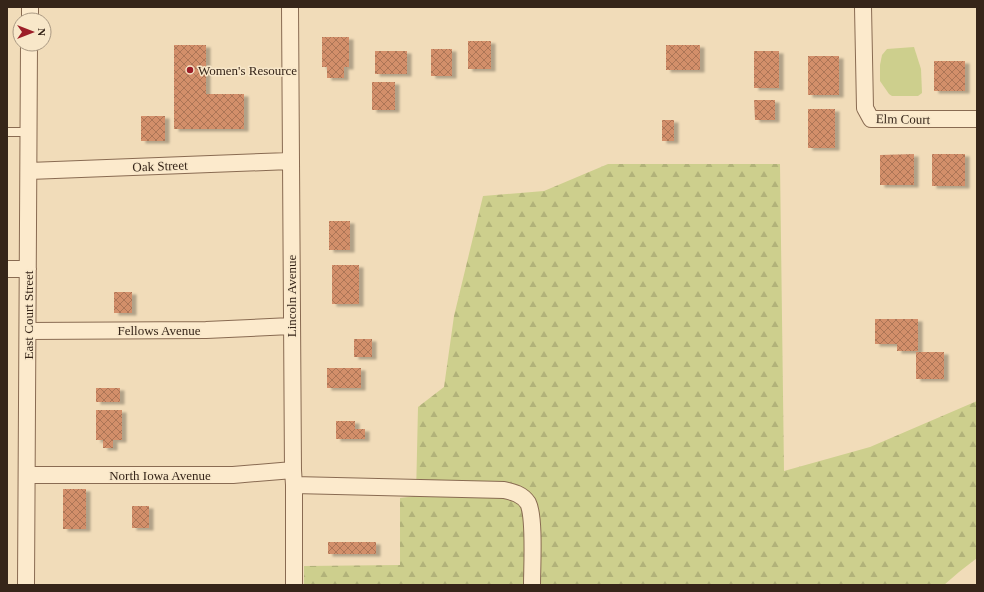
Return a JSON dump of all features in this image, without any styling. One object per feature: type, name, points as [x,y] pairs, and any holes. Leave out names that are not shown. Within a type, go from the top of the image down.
[{"type":"street","name":"Lincoln Avenue","points":[[290,7],[291,326],[294,585]]},
{"type":"street","name":"Elm Court","points":[[863,7],[865,108],[871,119],[977,119]]},
{"type":"street","name":"East Court Street","points":[[26,585],[30,52]]},
{"type":"street","name":"Oak Street","points":[[29,171],[290,161]]},
{"type":"street","points":[[7,269],[28,269]]},
{"type":"street","name":"Fellows Avenue","points":[[28,331],[206,330],[291,326]]},
{"type":"street","name":"North Iowa Avenue","points":[[27,474],[233,475],[504,490],[518,493],[528,503],[532,518],[532,585]]},
{"type":"lane","points":[[7,132],[29,132]]},
{"type":"green space","points":[[914,47],[921,69],[922,93],[918,96],[892,96],[880,81],[880,65],[882,55],[887,49]]},
{"type":"green space","points":[[608,164],[780,164],[784,471],[870,447],[977,401],[977,558],[944,585],[304,585],[304,566],[400,565],[400,498],[416,496],[418,407],[444,387],[454,316],[483,196],[544,191]]},
{"type":"building","points":[[322,37],[349,37],[349,67],[344,67],[344,78],[327,78],[327,67],[322,67]]},
{"type":"building","points":[[468,41],[491,41],[491,69],[468,69]]},
{"type":"building","name":"Women's Resource","points":[[174,45],[206,45],[206,94],[244,94],[244,129],[174,129]]},
{"type":"building","points":[[666,45],[700,45],[700,70],[666,70]]},
{"type":"building","points":[[431,49],[452,49],[452,76],[431,76]]},
{"type":"building","points":[[375,51],[407,51],[407,74],[375,74]]},
{"type":"building","points":[[754,51],[779,51],[779,88],[754,88]]},
{"type":"building","points":[[808,56],[839,56],[839,95],[808,95]]},
{"type":"building","points":[[934,61],[965,61],[965,91],[934,91]]},
{"type":"building","points":[[372,82],[395,82],[395,110],[372,110]]},
{"type":"building","points":[[754,100],[775,100],[775,120],[755,120]]},
{"type":"building","points":[[808,109],[835,109],[835,148],[808,148]]},
{"type":"building","points":[[141,116],[165,116],[165,141],[141,141]]},
{"type":"building","points":[[662,120],[674,120],[674,141],[662,141]]},
{"type":"building","points":[[914,154],[914,185],[880,185],[880,155]]},
{"type":"building","points":[[932,154],[965,154],[965,186],[932,186]]},
{"type":"building","points":[[329,221],[350,221],[350,250],[329,250]]},
{"type":"building","points":[[332,265],[359,265],[359,304],[332,304]]},
{"type":"building","points":[[114,292],[132,292],[132,313],[114,313]]},
{"type":"building","points":[[875,319],[918,319],[918,351],[897,351],[897,344],[875,344]]},
{"type":"building","points":[[354,339],[372,339],[372,357],[354,357]]},
{"type":"building","points":[[916,352],[944,352],[944,379],[916,379]]},
{"type":"building","points":[[327,368],[361,368],[361,388],[327,388]]},
{"type":"building","points":[[96,388],[120,388],[120,402],[96,402]]},
{"type":"building","points":[[96,410],[122,410],[122,440],[113,440],[113,448],[103,448],[103,440],[96,440]]},
{"type":"building","points":[[336,421],[355,421],[355,429],[365,429],[365,439],[336,439]]},
{"type":"building","points":[[63,489],[86,489],[86,529],[63,529]]},
{"type":"building","points":[[132,506],[149,506],[149,528],[132,528]]},
{"type":"building","points":[[328,542],[376,542],[376,554],[328,554]]},
{"type":"place","name":"Women's Resource","points":[[190,70]]}]
